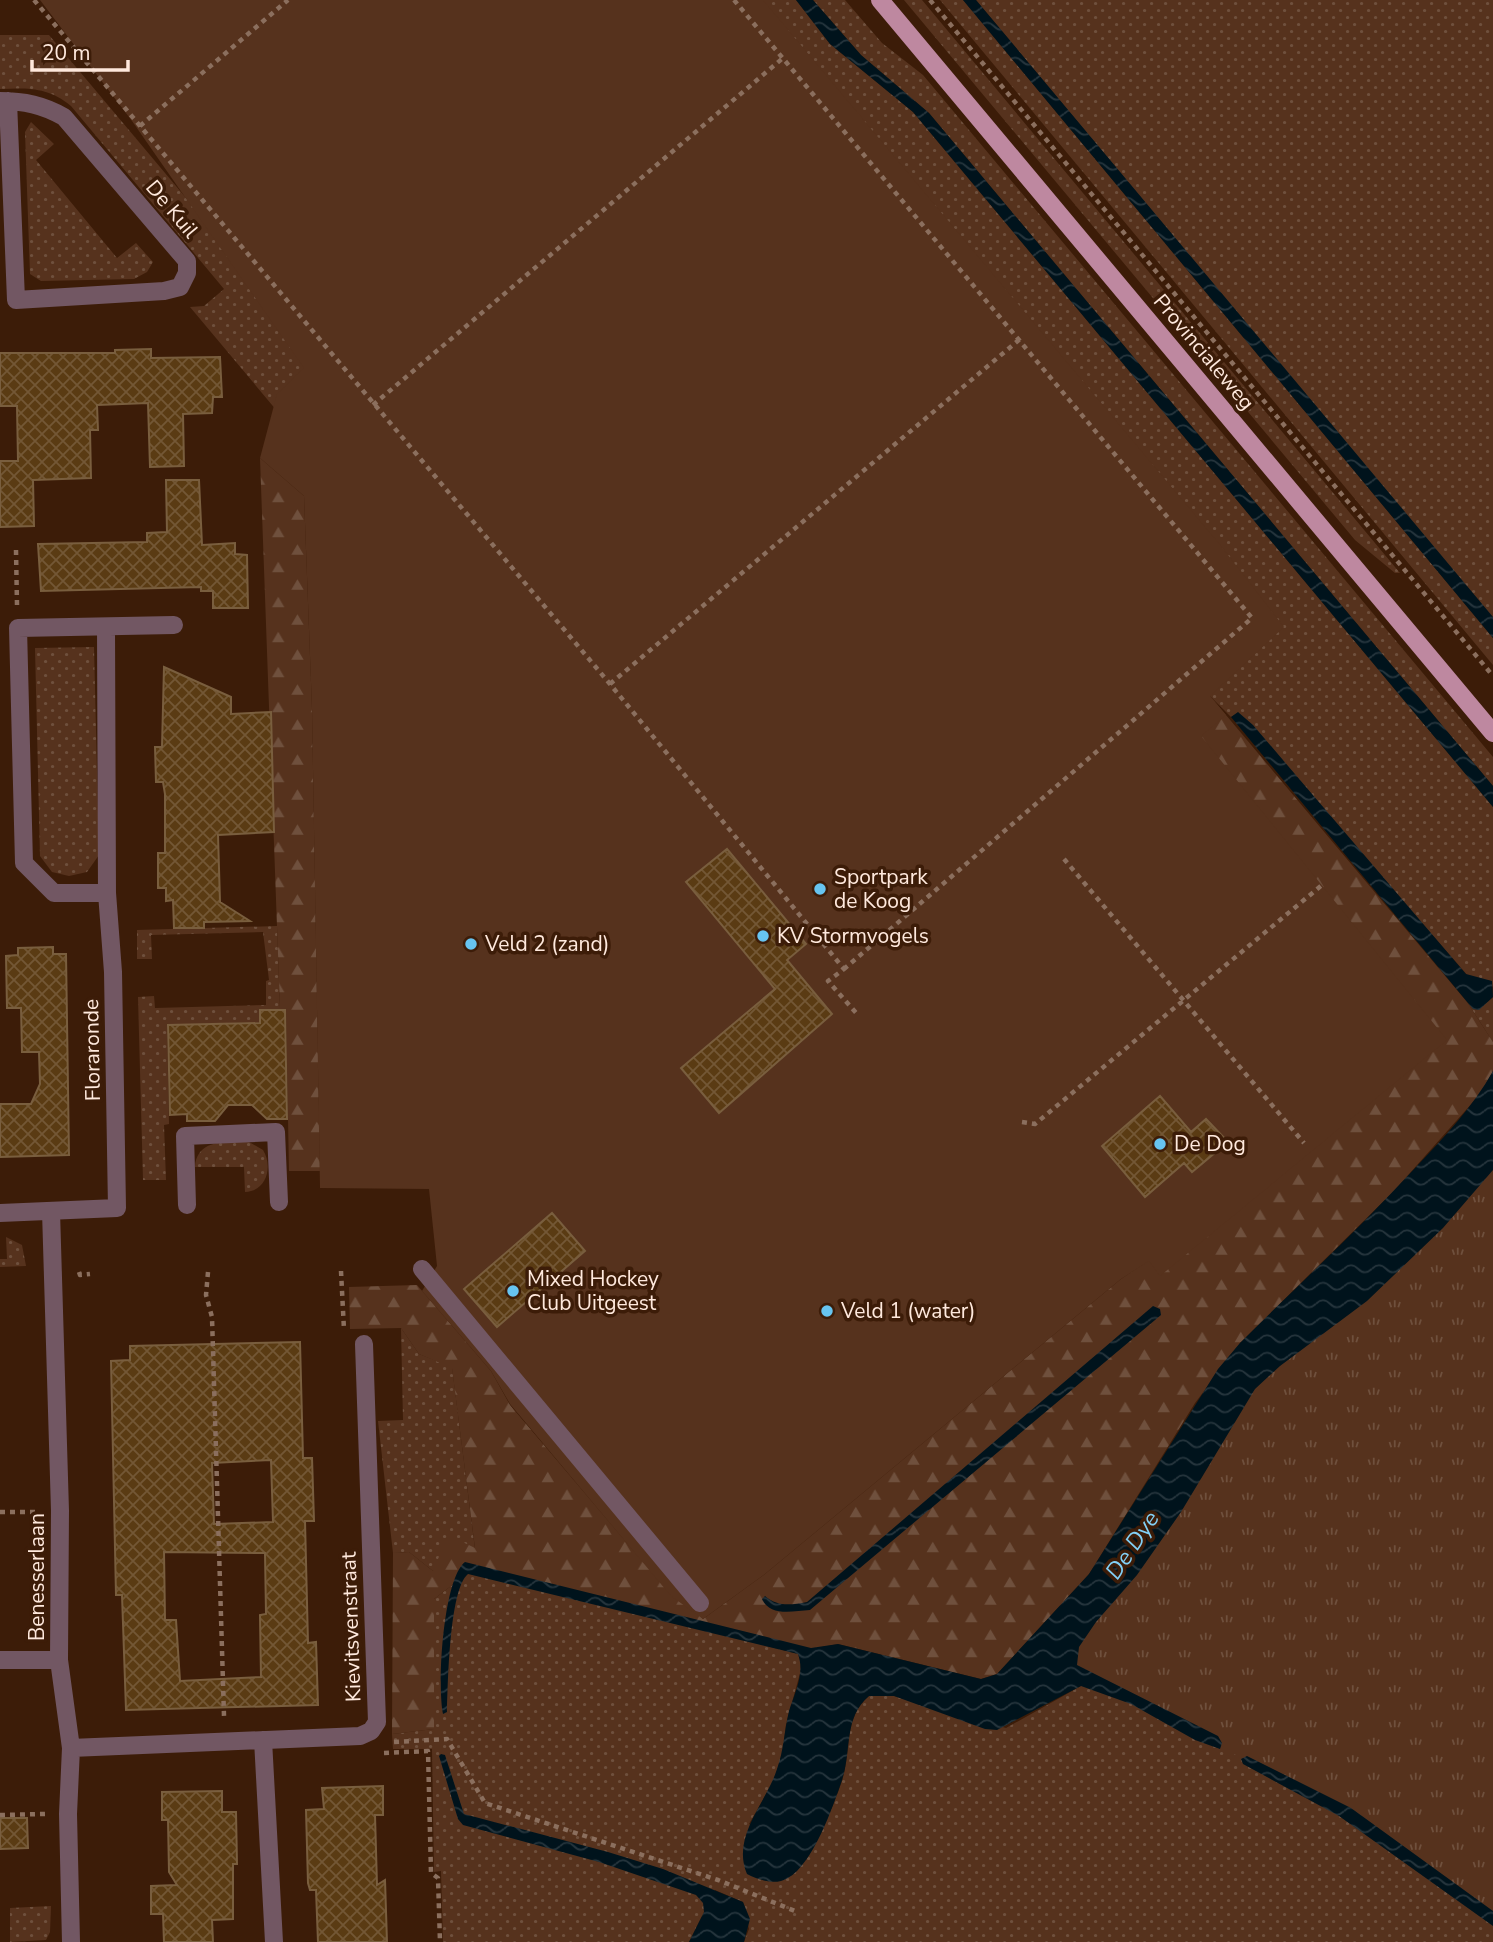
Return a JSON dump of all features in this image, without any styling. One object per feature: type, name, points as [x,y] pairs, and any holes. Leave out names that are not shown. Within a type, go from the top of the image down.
[{"type":"main road","name":"Provincialeweg","points":[[880,0],[1493,733]]},
{"type":"street","name":"De Kuil","points":[[4,101],[43,105],[64,117],[187,261],[187,273],[180,286],[164,291],[8,300],[4,101]]},
{"type":"street","points":[[107,893],[54,893],[24,863],[18,628],[174,625]]},
{"type":"street","name":"Floraronde","points":[[51,1212],[117,1208],[113,972],[107,893],[106,627]]},
{"type":"street","points":[[187,1205],[185,1136],[276,1132],[279,1202]]},
{"type":"street","points":[[0,1213],[51,1212]]},
{"type":"street","name":"Benesserlaan","points":[[51,1212],[60,1511],[60,1660],[71,1748],[68,1814],[71,1942]]},
{"type":"street","points":[[422,1269],[700,1603]]},
{"type":"street","name":"Kievitsvenstraat","points":[[71,1748],[360,1736],[371,1731],[377,1722],[364,1344]]},
{"type":"street","points":[[0,1660],[60,1660]]},
{"type":"street","points":[[263,1740],[274,1942]]},
{"type":"path","points":[[34,0],[610,684],[844,969]]},
{"type":"path","points":[[140,126],[288,0]]},
{"type":"path","points":[[734,0],[1252,618],[828,981],[857,1014]]},
{"type":"path","name":"Provincialeweg","points":[[930,0],[1493,676]]},
{"type":"path","points":[[373,405],[783,58]]},
{"type":"path","points":[[610,684],[1020,340]]},
{"type":"path","points":[[16,550],[18,628]]},
{"type":"path","points":[[1064,859],[1304,1143]]},
{"type":"path","points":[[1022,1122],[1035,1124],[1322,885]]},
{"type":"path","points":[[341,1271],[344,1330],[364,1344]]},
{"type":"path","points":[[208,1272],[206,1295],[212,1317],[224,1742]]},
{"type":"path","points":[[0,1512],[60,1511]]},
{"type":"path","points":[[393,1742],[447,1739],[485,1803],[718,1880],[795,1911]]},
{"type":"path","points":[[379,1743],[384,1754],[428,1751],[431,1873],[438,1878],[440,1942]]},
{"type":"path","points":[[0,1815],[68,1814]]},
{"type":"green space","name":"Sportpark de Koog","points":[[40,0],[763,0],[1221,546],[1284,627],[1210,696],[1226,715],[1201,736],[1447,1040],[1160,1276],[1149,1261],[1121,1279],[765,1574],[703,1619],[671,1596],[510,1404],[491,1371],[422,1291],[437,1266],[429,1189],[320,1188],[312,709],[304,496],[260,458],[277,394],[304,368],[132,121]]},
{"type":"green space","points":[[738,0],[796,0],[830,44],[913,112],[1493,807],[1493,987],[1491,981],[1469,977],[1238,713],[1231,717],[1210,696]]},
{"type":"green space","points":[[813,0],[845,0],[882,43],[923,75],[1493,757],[1493,786],[929,113],[861,55]]},
{"type":"green space","points":[[904,0],[922,0],[1400,573],[1395,573],[1355,540]]},
{"type":"green space","points":[[940,0],[963,0],[1493,638],[1493,665]]},
{"type":"green space","points":[[976,0],[1493,0],[1493,619]]},
{"type":"green space","points":[[0,35],[49,35],[561,644],[304,496],[298,436],[190,307],[204,306],[224,289],[71,106],[46,92],[0,89]]},
{"type":"green space","points":[[31,122],[54,144],[36,160],[117,258],[136,243],[153,262],[147,272],[134,279],[41,281],[30,274],[25,132]]},
{"type":"green space","points":[[260,458],[304,496],[312,709],[320,1171],[289,1171],[286,1010],[280,1009]]},
{"type":"green space","points":[[94,647],[99,855],[87,872],[69,876],[52,872],[40,856],[35,648]]},
{"type":"green space","points":[[1210,696],[1467,1002],[1493,1042],[1493,1071],[1481,1093],[1393,1192],[1240,1343],[1195,1403],[1089,1574],[997,1674],[981,1679],[838,1644],[811,1649],[472,1570],[434,1599],[434,1729],[392,1734],[393,1553],[409,1552],[433,1571],[448,1535],[475,1548],[452,1368],[419,1354],[401,1328],[350,1329],[349,1287],[417,1285],[491,1371],[510,1405],[633,1550],[703,1619],[765,1574],[1121,1279],[1149,1260],[1161,1275],[925,972]]},
{"type":"green space","points":[[277,926],[280,1009],[260,1010],[259,1022],[167,1025],[169,1124],[164,1125],[166,1180],[143,1180],[138,997],[154,996],[155,1008],[266,1005],[266,981],[269,980],[263,932],[151,935],[152,959],[137,959],[137,930]]},
{"type":"green space","points":[[1493,997],[1493,1042],[1467,1002],[1473,1009],[1478,1010]]},
{"type":"green space","points":[[1493,1140],[1493,1918],[1365,1823],[1057,1661],[1266,1336]]},
{"type":"green space","points":[[223,1142],[249,1142],[263,1150],[268,1163],[266,1177],[252,1191],[245,1192],[244,1167],[195,1167],[201,1151],[207,1146]]},
{"type":"green space","points":[[1493,1170],[1493,1942],[744,1942],[749,1929],[743,1902],[715,1890],[689,1942],[443,1942],[441,1871],[434,1872],[432,1749],[393,1749],[392,1734],[434,1729],[434,1599],[472,1570],[798,1654],[802,1666],[786,1724],[782,1757],[773,1782],[749,1824],[806,1860],[842,1781],[855,1714],[869,1696],[894,1696],[1006,1728],[1081,1686]]},
{"type":"green space","points":[[6,1237],[22,1245],[26,1266],[0,1267],[0,1259],[7,1259]]},
{"type":"green space","points":[[401,1328],[419,1354],[452,1367],[475,1549],[433,1571],[409,1552],[393,1553],[378,1421],[403,1420]]},
{"type":"green space","points":[[51,1906],[50,1932],[46,1940],[10,1942],[10,1908]]},
{"type":"water","points":[[796,0],[813,0],[861,55],[929,113],[1493,786],[1493,807],[913,112],[830,44]]},
{"type":"water","points":[[963,0],[976,0],[1493,617],[1493,638]]},
{"type":"water","points":[[1238,712],[1253,725],[1466,974],[1492,981],[1493,997],[1479,1010],[1473,1009],[1231,717]]},
{"type":"water","name":"De Dye","points":[[1493,1071],[1493,1170],[1443,1228],[1367,1301],[1280,1366],[1255,1389],[1181,1512],[1137,1575],[1096,1622],[1079,1647],[1077,1665],[1218,1736],[1222,1743],[1220,1749],[1195,1740],[1131,1704],[1081,1686],[997,1730],[985,1729],[894,1696],[869,1696],[855,1714],[842,1780],[814,1848],[797,1871],[788,1878],[772,1882],[747,1874],[743,1846],[779,1762],[789,1711],[800,1675],[798,1654],[468,1574],[462,1583],[453,1617],[447,1712],[443,1714],[441,1681],[447,1610],[457,1572],[465,1562],[811,1648],[838,1644],[981,1679],[997,1674],[1089,1574],[1218,1369],[1240,1343],[1373,1212],[1437,1144],[1467,1109]]},
{"type":"water","points":[[1153,1306],[1160,1309],[1161,1315],[810,1610],[783,1612],[766,1605],[762,1599],[765,1596],[780,1604],[807,1602]]},
{"type":"water","points":[[445,1755],[464,1814],[663,1869],[743,1902],[750,1919],[744,1942],[689,1942],[704,1912],[703,1903],[696,1895],[599,1862],[463,1825],[458,1819],[439,1756]]},
{"type":"water","points":[[1247,1756],[1351,1808],[1493,1911],[1493,1926],[1339,1816],[1243,1764],[1241,1759]]},
{"type":"building","points":[[151,349],[151,358],[220,357],[222,397],[213,397],[212,413],[183,414],[184,466],[150,467],[148,403],[97,405],[98,430],[90,430],[91,478],[33,480],[34,526],[0,527],[0,461],[18,461],[17,406],[0,406],[0,353],[115,353],[115,350]]},
{"type":"building","points":[[166,480],[199,480],[202,545],[235,543],[235,554],[247,555],[248,608],[213,608],[213,591],[201,591],[201,587],[41,591],[38,544],[147,542],[147,533],[167,532]]},
{"type":"building","points":[[164,667],[231,697],[231,714],[271,712],[274,832],[218,835],[220,902],[250,921],[204,922],[204,928],[174,928],[173,900],[166,901],[166,888],[158,888],[158,853],[165,853],[165,794],[163,782],[156,782],[155,747],[162,747]]},
{"type":"building","points":[[727,849],[806,944],[787,960],[832,1014],[719,1113],[681,1068],[775,989],[686,882]]},
{"type":"building","points":[[53,947],[53,954],[66,954],[69,1155],[0,1157],[0,1104],[31,1104],[40,1084],[39,1052],[22,1052],[21,1008],[7,1008],[6,956],[18,955],[18,948]]},
{"type":"building","points":[[260,1010],[285,1010],[287,1119],[267,1119],[252,1105],[228,1105],[215,1121],[187,1121],[187,1114],[170,1115],[168,1025],[260,1023]]},
{"type":"building","points":[[1160,1096],[1191,1132],[1206,1119],[1228,1142],[1192,1172],[1184,1163],[1145,1197],[1102,1146]]},
{"type":"building","points":[[552,1213],[585,1251],[497,1327],[464,1289]]},
{"type":"building","points":[[300,1342],[303,1458],[312,1458],[314,1521],[305,1521],[308,1643],[316,1642],[318,1705],[126,1710],[122,1595],[116,1595],[111,1361],[130,1360],[130,1346]],"holes":[[[271,1460],[273,1522],[214,1524],[212,1463]],[[164,1552],[265,1553],[266,1614],[260,1615],[261,1677],[180,1681],[176,1620],[165,1620]]]},
{"type":"building","points":[[383,1786],[383,1815],[375,1815],[377,1885],[385,1880],[387,1942],[318,1942],[316,1890],[310,1890],[308,1883],[306,1810],[324,1809],[322,1788]]},
{"type":"building","points":[[222,1791],[222,1812],[236,1812],[237,1864],[233,1864],[233,1919],[212,1920],[213,1942],[164,1942],[163,1914],[151,1914],[151,1886],[177,1885],[169,1872],[168,1820],[162,1820],[162,1792]]},
{"type":"building","points":[[0,1818],[27,1818],[28,1848],[0,1849]]},
{"type":"place","name":"Sportpark de Koog","points":[[820,889]]},
{"type":"place","name":"KV Stormvogels","points":[[763,936]]},
{"type":"place","name":"Veld 2 (zand)","points":[[471,944]]},
{"type":"place","name":"De Dog","points":[[1160,1144]]},
{"type":"place","name":"Mixed Hockey Club Uitgeest","points":[[513,1291]]},
{"type":"place","name":"Veld 1 (water)","points":[[827,1311]]}]
